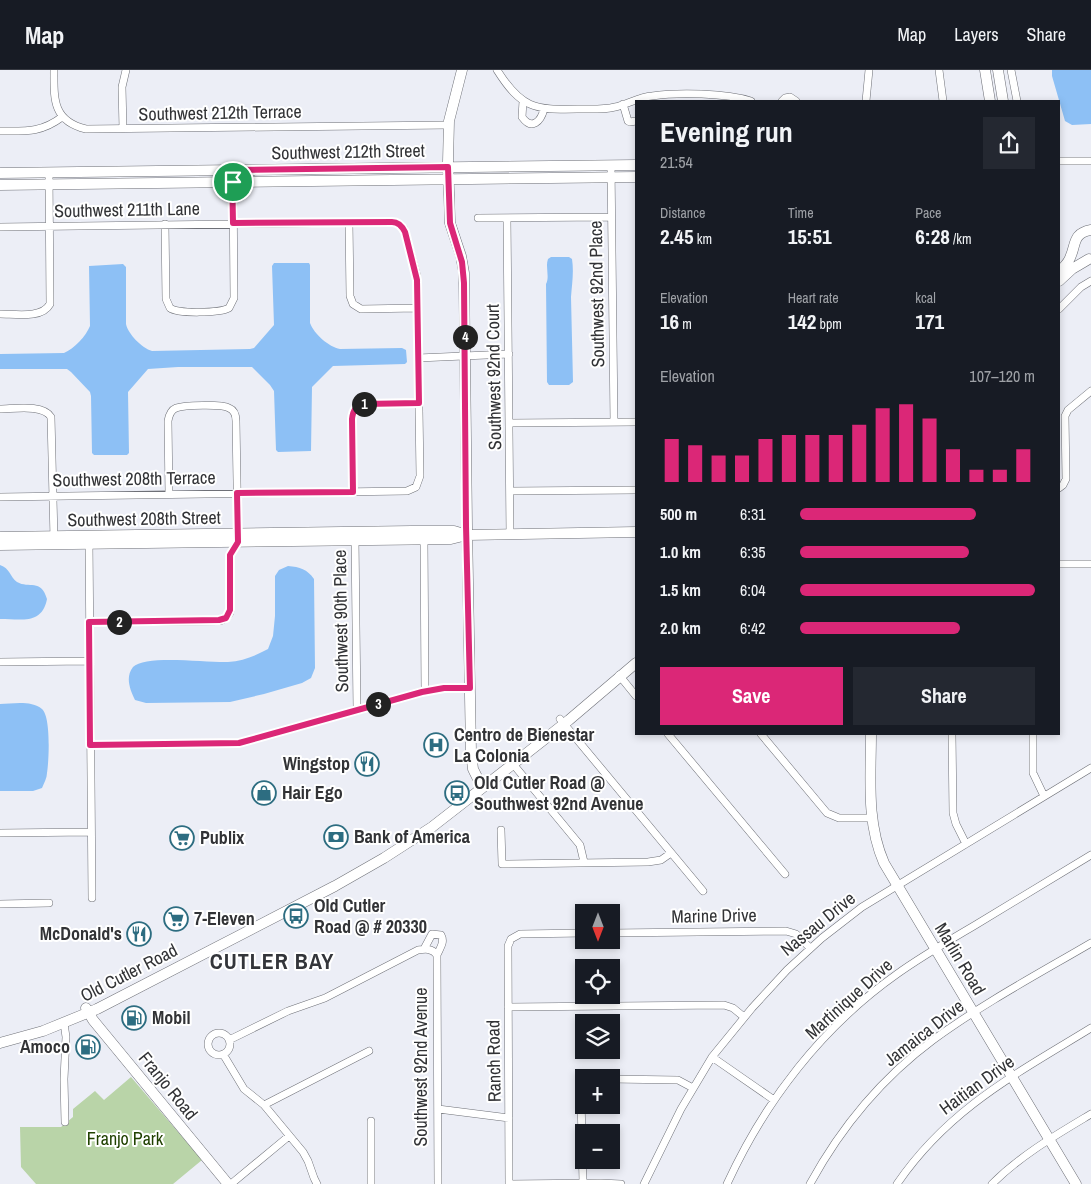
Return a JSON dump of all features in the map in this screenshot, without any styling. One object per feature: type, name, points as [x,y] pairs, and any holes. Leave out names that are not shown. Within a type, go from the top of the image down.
[{"type":"street","points":[[0,131],[40,129],[62,117],[55,98],[54,70]]},
{"type":"street","points":[[123,129],[122,87],[126,70]]},
{"type":"street","points":[[462,70],[448,125],[448,179],[450,223],[464,270],[472,761],[473,769],[481,785]]},
{"type":"street","points":[[497,70],[512,92],[523,101],[544,109],[600,109],[635,101]]},
{"type":"street","points":[[866,100],[869,70]]},
{"type":"street","points":[[939,70],[943,100]]},
{"type":"street","points":[[985,70],[990,100]]},
{"type":"street","points":[[998,70],[1003,100]]},
{"type":"street","points":[[1011,70],[1018,100]]},
{"type":"street","points":[[639,100],[654,95],[742,100]]},
{"type":"street","points":[[783,100],[790,97],[794,100]]},
{"type":"street","points":[[523,101],[521,114],[525,121],[533,123],[540,121],[544,109]]},
{"type":"street","points":[[623,104],[628,120],[630,122],[635,121]]},
{"type":"street","name":"Southwest 212th Terrace","points":[[62,117],[76,126],[86,129],[448,125]]},
{"type":"street","points":[[1060,162],[1091,161]]},
{"type":"street","name":"Southwest 92nd Place","points":[[611,165],[614,422]]},
{"type":"street","name":"Southwest 212th Street","points":[[0,173],[635,165]]},
{"type":"street","points":[[165,224],[166,299],[169,307],[178,312],[222,311],[229,308],[234,298],[232,170]]},
{"type":"street","points":[[0,314],[38,314],[48,309],[51,300],[49,172]]},
{"type":"street","name":"Southwest 212th Street","points":[[0,185],[635,177]]},
{"type":"street","points":[[478,218],[611,217]]},
{"type":"street","name":"Southwest 92nd Court","points":[[507,218],[510,535]]},
{"type":"street","points":[[349,222],[350,296],[353,304],[361,309],[418,308],[419,403],[364,404],[354,410],[352,419],[353,492]]},
{"type":"street","name":"Southwest 211th Lane","points":[[0,227],[392,222],[399,224],[405,232],[416,269],[418,308]]},
{"type":"street","points":[[1060,271],[1070,259],[1079,234],[1090,230]]},
{"type":"street","points":[[1074,244],[1078,254],[1090,259]]},
{"type":"street","points":[[1060,280],[1072,268],[1090,259]]},
{"type":"street","points":[[1060,308],[1081,287],[1091,281]]},
{"type":"street","points":[[418,358],[509,354]]},
{"type":"street","points":[[1060,487],[1065,484],[1062,473],[1064,422],[1062,413],[1091,391]]},
{"type":"street","name":"Southwest 208th Terrace","points":[[0,496],[408,490],[417,486],[420,476],[419,403]]},
{"type":"street","points":[[89,622],[224,620],[229,615],[230,555],[238,538],[236,419],[231,409],[223,406],[185,407],[172,411],[168,421],[169,494]]},
{"type":"street","points":[[0,409],[39,409],[46,411],[53,422],[54,540]]},
{"type":"street","points":[[509,423],[635,422]]},
{"type":"street","points":[[510,491],[635,490]]},
{"type":"street","name":"Southwest 208th Street","points":[[0,537],[88,540],[355,536],[454,532],[467,536]]},
{"type":"street","name":"Southwest 208th Street","points":[[355,536],[451,539],[467,536],[635,532]]},
{"type":"street","name":"Southwest 90th Place","points":[[355,536],[357,710]]},
{"type":"street","name":"Southwest 208th Street","points":[[88,540],[222,542],[238,538]]},
{"type":"street","points":[[424,539],[425,691]]},
{"type":"street","name":"Southwest 208th Street","points":[[0,545],[54,540]]},
{"type":"street","points":[[88,540],[92,898]]},
{"type":"street","points":[[222,542],[230,555]]},
{"type":"street","points":[[1060,564],[1091,564]]},
{"type":"street","name":"Old Cutler Road","points":[[619,675],[635,659]]},
{"type":"street","points":[[0,662],[89,661]]},
{"type":"street","name":"Old Cutler Road","points":[[481,785],[513,764],[635,664]]},
{"type":"street","points":[[619,675],[635,695]]},
{"type":"street","points":[[90,745],[239,743],[425,691],[444,688],[470,688]]},
{"type":"street","points":[[562,722],[703,891]]},
{"type":"street","name":"Old Cutler Road","points":[[263,919],[322,892],[432,827],[481,785],[562,722]]},
{"type":"street","points":[[669,735],[785,874]]},
{"type":"street","points":[[762,735],[827,813],[839,818],[871,818]]},
{"type":"street","name":"Marlin Road","points":[[871,735],[871,818],[878,848],[884,863],[1076,1184]]},
{"type":"street","points":[[952,735],[953,813],[966,844]]},
{"type":"street","points":[[1033,735],[1033,773],[1044,796]]},
{"type":"street","points":[[513,764],[580,845],[584,862]]},
{"type":"street","name":"Nassau Drive","points":[[644,1184],[675,1120],[712,1057],[771,985],[810,948],[862,907],[1091,768]]},
{"type":"street","points":[[501,830],[502,864],[656,861],[672,853]]},
{"type":"street","points":[[0,833],[91,832]]},
{"type":"street","name":"Martinique Drive","points":[[727,1184],[746,1145],[774,1100],[811,1052],[853,1010],[897,974],[935,949],[1091,855]]},
{"type":"street","name":"Old Cutler Road","points":[[2,1040],[64,1023],[263,919],[328,882],[382,856]]},
{"type":"street","points":[[322,892],[328,882]]},
{"type":"street","points":[[0,904],[49,903]]},
{"type":"street","name":"Marine Drive","points":[[620,933],[786,931],[796,934],[810,948]]},
{"type":"street","name":"Ranch Road","points":[[509,1184],[508,949],[511,939],[520,934],[575,933]]},
{"type":"street","name":"Southwest 92nd Avenue","points":[[424,949],[432,934],[441,935],[443,943],[435,953],[438,1184]]},
{"type":"street","name":"Jamaica Drive","points":[[810,1184],[837,1140],[879,1089],[925,1046],[974,1013],[1091,943]]},
{"type":"street","points":[[229,1040],[280,1015],[325,998],[418,950],[424,949],[435,953]]},
{"type":"street","points":[[508,1007],[724,1005],[734,1008],[744,1017]]},
{"type":"street","name":"Old Cutler Road","points":[[2,1040],[87,1010]]},
{"type":"street","name":"Franjo Road","points":[[87,1010],[230,1184]]},
{"type":"street","points":[[64,1023],[66,1037],[64,1079],[65,1122]]},
{"type":"street","name":"Haitian Drive","points":[[897,1184],[919,1155],[946,1126],[977,1100],[1012,1076],[1091,1028]]},
{"type":"street","points":[[221,1034],[229,1040],[228,1050],[223,1054],[213,1053],[209,1047],[209,1040],[214,1035],[221,1034]]},
{"type":"street","points":[[264,1105],[369,1051]]},
{"type":"street","points":[[223,1054],[244,1090],[264,1105],[306,1156],[317,1184]]},
{"type":"street","points":[[712,1057],[774,1100]]},
{"type":"street","points":[[620,1079],[676,1079],[693,1088]]},
{"type":"street","points":[[438,1109],[509,1118]]},
{"type":"street","points":[[582,1114],[583,1183]]},
{"type":"street","points":[[992,1184],[1019,1159],[1091,1114]]},
{"type":"street","points":[[371,1121],[371,1184]]},
{"type":"street","points":[[230,1184],[289,1136]]},
{"type":"street","points":[[509,1184],[621,1184]]},
{"type":"green space","name":"Franjo Park","points":[[131,1077],[202,1160],[173,1184],[36,1184],[21,1167],[20,1127],[61,1127],[73,1117],[73,1109],[95,1091],[104,1100]]},
{"type":"water","points":[[1052,70],[1091,70],[1091,124],[1072,125],[1065,121]]},
{"type":"water","points":[[551,257],[569,257],[572,259],[573,382],[569,385],[549,385],[547,382],[546,284],[548,278],[547,262]]},
{"type":"water","points":[[274,263],[309,263],[310,323],[318,336],[327,343],[340,349],[402,348],[406,350],[407,362],[405,364],[333,366],[312,387],[311,451],[278,452],[276,450],[274,391],[252,367],[148,369],[128,392],[129,453],[127,455],[94,455],[92,453],[90,392],[67,369],[0,369],[0,354],[64,353],[83,338],[90,326],[89,266],[123,264],[126,267],[127,328],[140,344],[152,351],[254,348],[274,325],[272,266]]},
{"type":"water","points":[[0,565],[6,568],[17,582],[41,588],[47,599],[40,613],[35,617],[23,620],[0,619]]},
{"type":"water","points":[[288,566],[303,569],[314,579],[315,668],[311,678],[302,683],[230,702],[146,703],[135,700],[130,688],[129,675],[133,667],[140,663],[163,660],[233,661],[249,658],[268,649],[273,636],[275,616],[275,576],[279,570]]},
{"type":"water","points":[[0,704],[32,704],[42,709],[45,714],[49,739],[46,777],[42,788],[33,791],[0,791]]},
{"type":"place","name":"Centro de Bienestar La Colonia","points":[[436,745]]},
{"type":"place","name":"Wingstop","points":[[367,764]]},
{"type":"place","name":"Hair Ego","points":[[264,793]]},
{"type":"place","name":"Old Cutler Road @ Southwest 92nd Avenue","points":[[457,793]]},
{"type":"place","name":"Bank of America","points":[[336,837]]},
{"type":"place","name":"Publix","points":[[182,838]]},
{"type":"place","name":"Old Cutler Road @ # 20330","points":[[296,916]]},
{"type":"place","name":"7-Eleven","points":[[176,919]]},
{"type":"place","name":"McDonald's","points":[[139,934]]},
{"type":"place","name":"Mobil","points":[[134,1018]]},
{"type":"place","name":"Amoco","points":[[88,1047]]},
{"type":"district","name":"CUTLER BAY","points":[[272,961]]},
{"type":"route","points":[[448,167],[450,223],[464,270],[466,526],[470,688],[432,689],[239,743],[90,745],[89,622],[225,619],[229,615],[230,610],[230,555],[238,542],[237,493],[353,492],[352,419],[354,410],[364,404],[419,403],[417,280],[415,265],[402,227],[394,222],[233,223],[233,182],[232,170],[448,167]]}]
